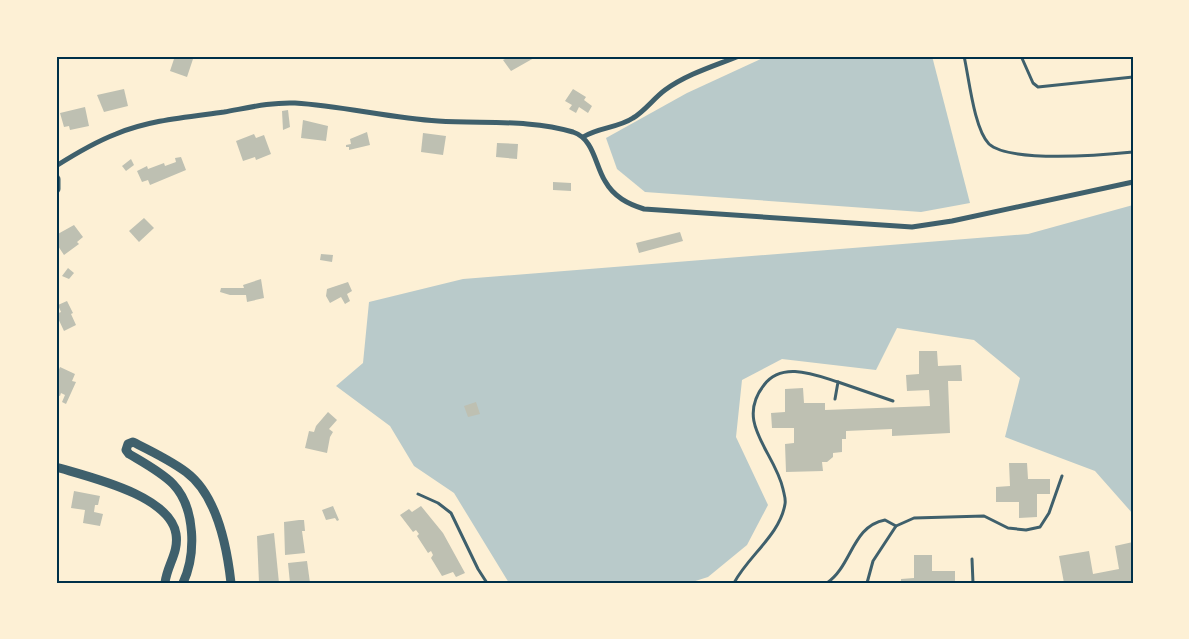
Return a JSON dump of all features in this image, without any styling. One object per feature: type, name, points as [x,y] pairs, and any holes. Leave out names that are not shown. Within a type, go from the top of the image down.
[{"type":"street","points":[[583,137],[592,132],[629,120],[665,90],[684,79],[739,56]]},
{"type":"street","points":[[56,166],[116,133],[142,125],[284,103],[440,121],[516,123],[573,132],[583,137],[589,144],[605,182],[616,195],[629,204],[644,209],[912,227],[952,221],[1133,182]]},
{"type":"street","points":[[56,179],[56,189]]},
{"type":"street","points":[[183,583],[187,573],[192,541],[186,503],[174,485],[129,454],[126,450],[128,444],[133,442],[187,472],[202,487],[222,533],[227,550],[231,583]]},
{"type":"street","points":[[56,467],[119,485],[163,511],[172,520],[176,535],[176,553],[165,583]]},
{"type":"lane","points":[[964,56],[980,128],[989,144],[1004,152],[1049,156],[1085,156],[1133,152]]},
{"type":"lane","points":[[1020,56],[1033,83],[1038,87],[1133,77]]},
{"type":"lane","points":[[734,583],[779,523],[785,502],[780,476],[763,447],[752,418],[755,396],[766,382],[785,371],[805,372],[893,401]]},
{"type":"lane","points":[[835,399],[838,382]]},
{"type":"lane","points":[[867,583],[873,561],[896,526],[914,518],[984,516],[1008,528],[1026,530],[1040,527],[1050,513],[1062,476]]},
{"type":"lane","points":[[418,494],[438,502],[452,513],[478,569],[487,583]]},
{"type":"lane","points":[[827,583],[843,567],[859,536],[869,527],[886,520],[896,526]]},
{"type":"lane","points":[[972,559],[972,583]]},
{"type":"shaded area","points":[[767,56],[932,56],[970,203],[921,212],[645,192],[617,169],[606,138],[687,93]]},
{"type":"shaded area","points":[[1133,205],[1133,514],[1095,471],[1005,437],[1020,378],[974,340],[897,328],[876,370],[782,359],[742,380],[736,437],[768,505],[747,545],[708,577],[689,583],[509,583],[454,493],[414,466],[390,426],[336,386],[363,363],[369,302],[463,279],[1028,234]]},
{"type":"building","points":[[175,56],[194,56],[187,77],[170,71]]},
{"type":"building","points":[[503,56],[532,56],[534,58],[511,71],[503,60],[505,59]]},
{"type":"building","points":[[124,89],[128,106],[104,112],[97,95]]},
{"type":"building","points":[[573,89],[586,97],[584,100],[592,106],[588,113],[579,107],[576,113],[569,109],[572,105],[565,101]]},
{"type":"building","points":[[85,107],[89,126],[70,130],[69,126],[64,127],[60,113]]},
{"type":"building","points":[[288,110],[290,127],[283,130],[282,111]]},
{"type":"building","points":[[303,120],[328,126],[326,141],[301,138]]},
{"type":"building","points":[[367,132],[370,145],[349,150],[349,147],[346,147],[346,145],[351,144],[350,139]]},
{"type":"building","points":[[423,133],[446,136],[443,155],[421,152]]},
{"type":"building","points":[[254,134],[256,138],[264,135],[271,154],[256,160],[255,157],[243,161],[236,141]]},
{"type":"building","points":[[497,143],[518,144],[517,159],[496,157]]},
{"type":"building","points":[[181,157],[186,170],[150,185],[148,180],[142,182],[137,171],[147,166],[148,169],[164,163],[165,166],[176,162],[175,158]]},
{"type":"building","points":[[131,159],[134,165],[126,171],[122,166]]},
{"type":"building","points":[[553,182],[571,183],[571,191],[553,190]]},
{"type":"building","points":[[144,218],[154,228],[139,242],[129,231]]},
{"type":"building","points":[[74,225],[83,237],[77,242],[79,244],[64,255],[56,243],[56,235]]},
{"type":"building","points":[[680,232],[683,241],[639,253],[636,243]]},
{"type":"building","points":[[321,254],[333,255],[332,262],[320,260]]},
{"type":"building","points":[[68,268],[74,273],[69,279],[62,276]]},
{"type":"building","points":[[261,279],[264,298],[247,302],[246,295],[230,295],[220,292],[221,288],[244,288],[243,285]]},
{"type":"building","points":[[348,282],[352,291],[347,294],[350,301],[345,304],[341,297],[330,303],[326,296],[327,289]]},
{"type":"building","points":[[67,301],[76,325],[64,331],[56,314],[61,312],[58,305]]},
{"type":"building","points":[[919,351],[937,351],[938,366],[961,365],[962,381],[948,381],[950,433],[892,436],[892,429],[846,431],[846,439],[842,439],[842,452],[833,453],[833,457],[827,462],[822,462],[823,471],[786,472],[785,444],[794,443],[794,428],[772,428],[771,413],[785,412],[785,389],[803,388],[804,403],[825,403],[825,410],[930,406],[929,390],[907,391],[906,375],[919,374]]},
{"type":"building","points":[[60,367],[75,374],[72,381],[76,382],[66,404],[62,402],[65,395],[61,393],[60,396],[56,395],[56,376]]},
{"type":"building","points":[[476,402],[480,414],[468,417],[464,406]]},
{"type":"building","points":[[328,412],[337,420],[329,429],[333,432],[330,437],[327,453],[305,448],[309,431],[314,432],[316,426]]},
{"type":"building","points":[[1009,463],[1027,463],[1028,479],[1050,479],[1050,494],[1037,494],[1037,517],[1019,518],[1019,502],[996,502],[996,487],[1010,486]]},
{"type":"building","points":[[74,491],[100,496],[98,505],[95,505],[94,512],[103,514],[100,526],[83,523],[85,510],[71,508]]},
{"type":"building","points":[[333,506],[339,520],[337,521],[335,518],[326,520],[322,510]]},
{"type":"building","points":[[421,506],[443,533],[465,573],[456,577],[453,572],[442,576],[431,558],[433,555],[431,551],[428,553],[417,536],[419,534],[416,530],[413,532],[400,515],[409,509],[412,512]]},
{"type":"building","points":[[304,520],[305,531],[302,531],[305,553],[285,555],[284,522]]},
{"type":"building","points":[[274,533],[279,583],[259,583],[257,536]]},
{"type":"building","points":[[1133,542],[1133,583],[1064,583],[1059,556],[1089,551],[1093,574],[1119,569],[1115,546]]},
{"type":"building","points":[[914,555],[932,555],[932,571],[955,571],[955,583],[901,583],[901,579],[914,578]]},
{"type":"building","points":[[307,561],[310,583],[290,583],[288,563]]}]
